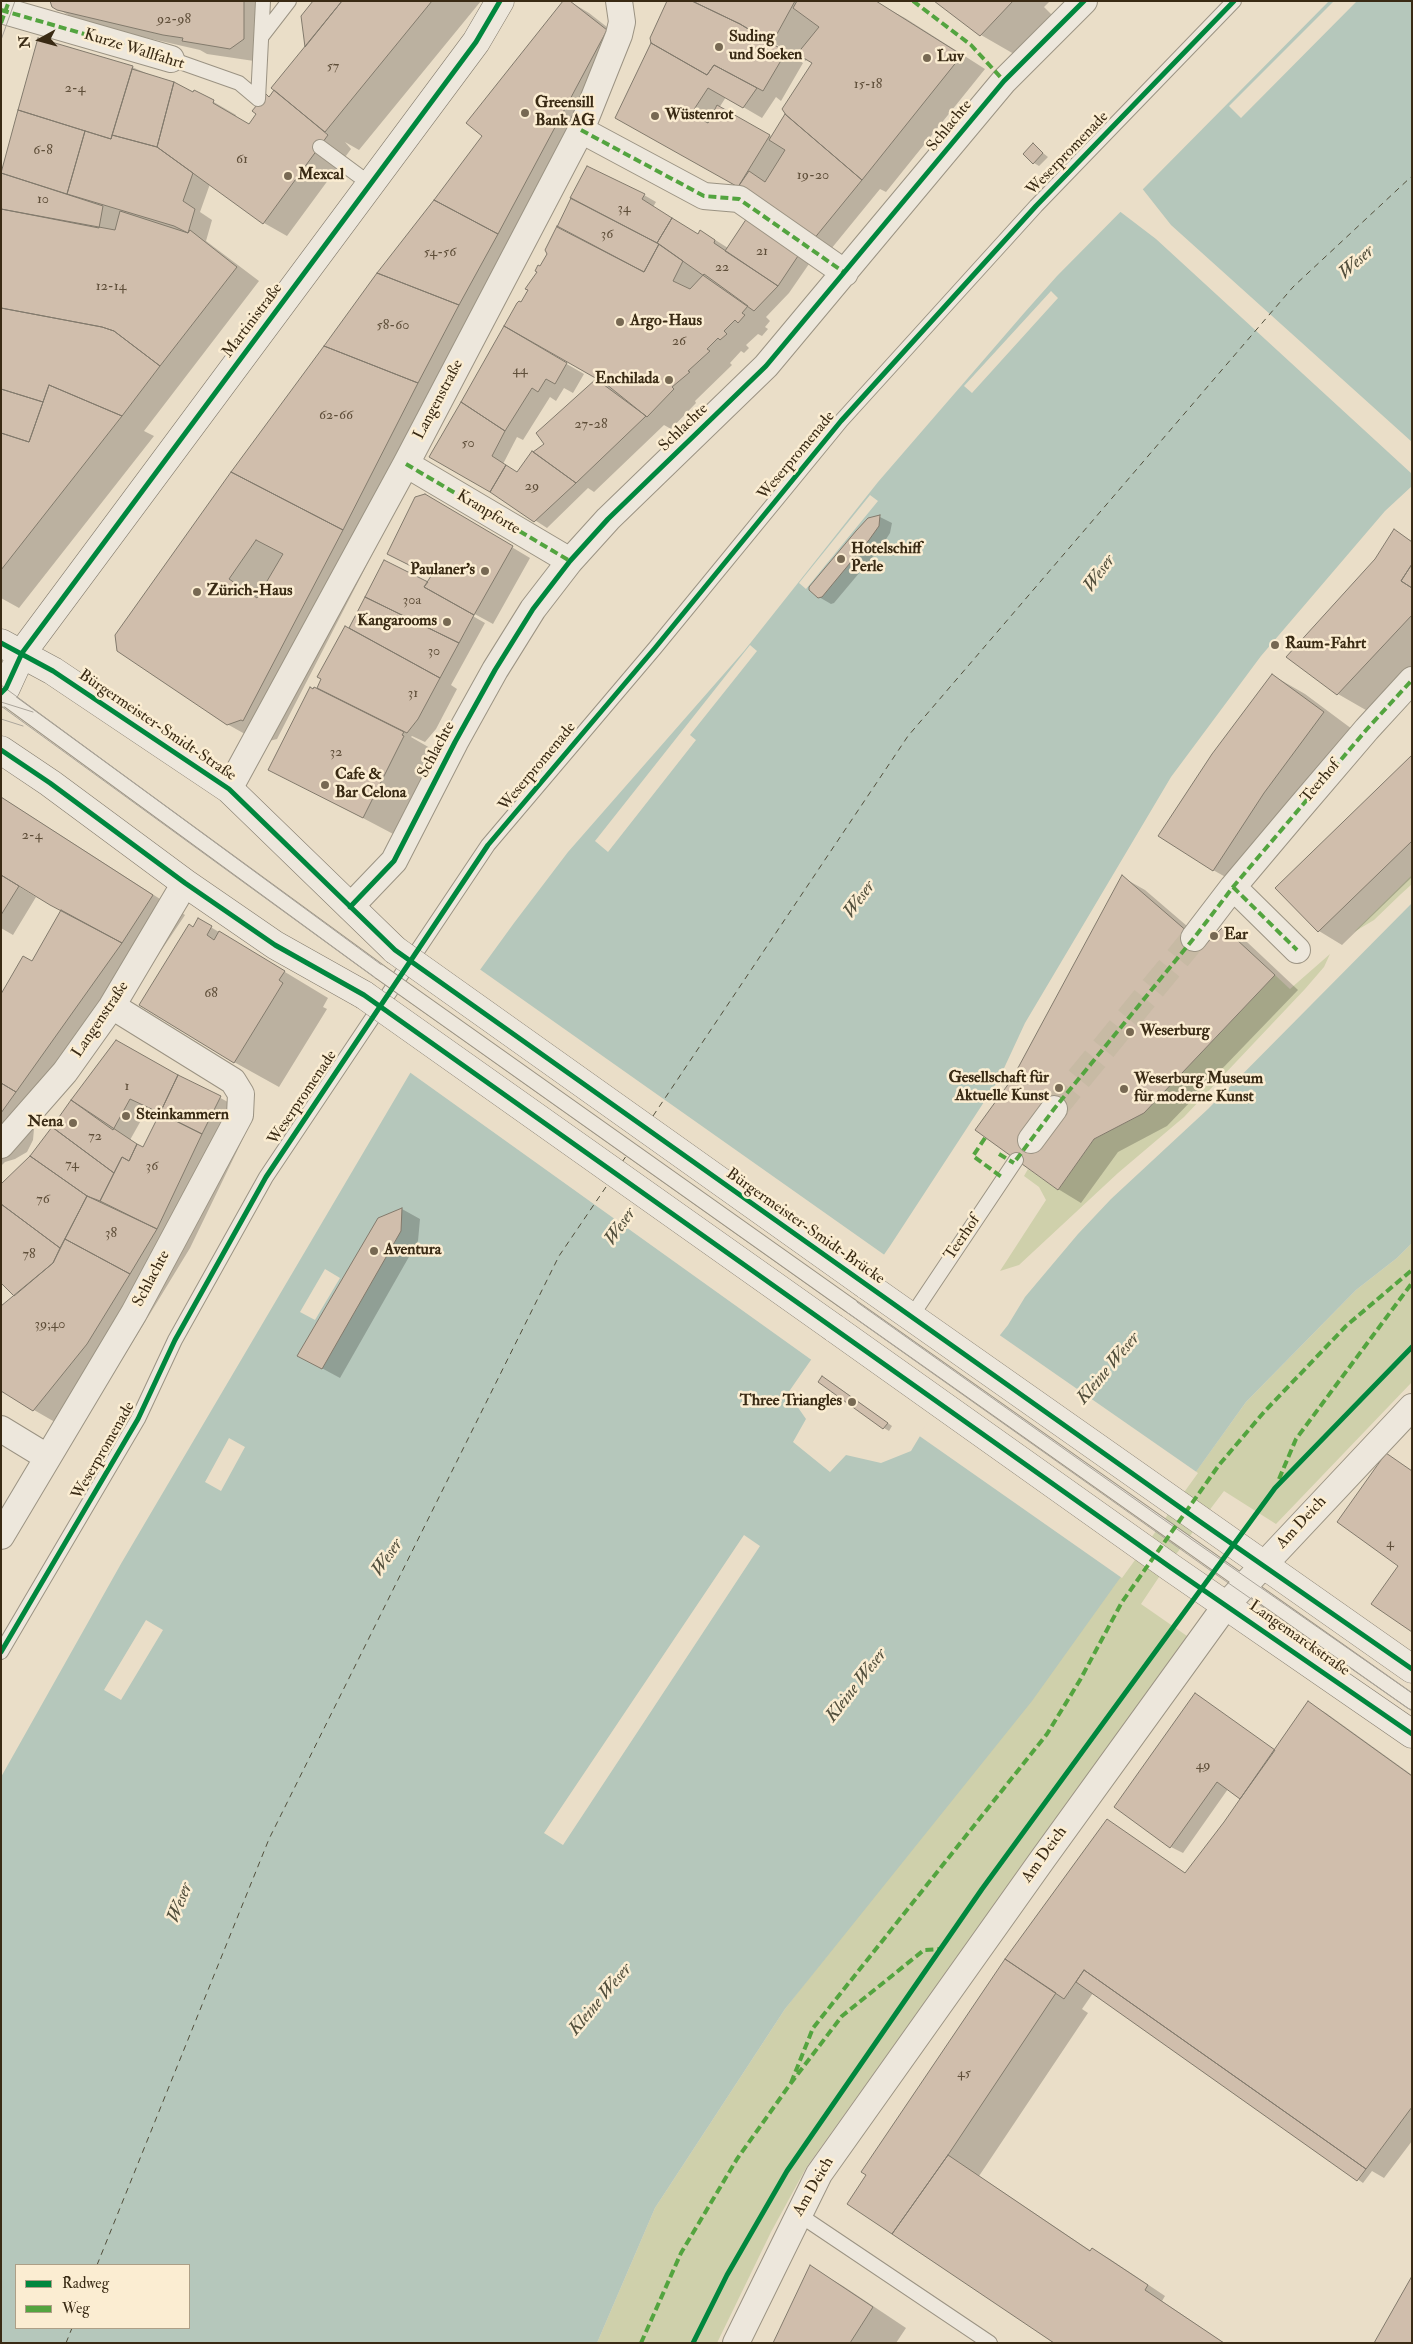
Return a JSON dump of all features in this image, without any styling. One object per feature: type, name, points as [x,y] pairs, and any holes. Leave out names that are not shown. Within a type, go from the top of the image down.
[{"type":"main road","name":"Martinistraße","points":[[1,694],[6,688],[8,652],[370,184],[476,42],[500,1]]},
{"type":"main road","name":"Martinistraße","points":[[476,42],[520,1]]},
{"type":"main road","name":"Bürgermeister-Smidt-Straße","points":[[8,652],[90,695],[229,790],[308,864],[350,907],[387,961]]},
{"type":"main road","points":[[1,750],[50,783],[185,883]]},
{"type":"main road","name":"Langemarckstraße","points":[[185,883],[275,945],[364,995],[1170,1567],[1236,1595],[1412,1734]]},
{"type":"main road","name":"Bürgermeister-Smidt-Brücke","points":[[387,961],[858,1296],[911,1317],[971,1358],[1194,1534]]},
{"type":"main road","points":[[1194,1534],[1264,1566],[1412,1669]]},
{"type":"street","name":"Langenstraße","points":[[229,790],[406,464],[581,130],[619,35],[622,22],[619,1]]},
{"type":"street","name":"Schlachte","points":[[350,907],[394,861],[455,742],[495,670],[533,609],[570,562],[608,519],[766,366],[1004,81],[1084,1]]},
{"type":"street","name":"Kurze Wallfahrt","points":[[4,12],[171,60]]},
{"type":"street","points":[[581,130],[704,196],[739,200],[845,273]]},
{"type":"street","name":"Kranpforte","points":[[406,464],[570,562]]},
{"type":"street","name":"Teerhof","points":[[1194,938],[1233,887],[1360,736],[1412,680]]},
{"type":"street","name":"Langenstraße","points":[[1,1145],[65,1072],[112,1006],[185,883]]},
{"type":"street","points":[[1233,887],[1297,950]]},
{"type":"street","name":"Schlachte","points":[[1,1536],[134,1313],[240,1115],[241,1094],[233,1081],[112,1006]]},
{"type":"street","name":"Teerhof","points":[[1023,1150],[1054,1110]]},
{"type":"street","name":"Am Deich","points":[[736,2343],[818,2174],[1036,1868],[1236,1595],[1412,1407]]},
{"type":"street","points":[[1,1429],[47,1457]]},
{"type":"lane","points":[[262,36],[263,1]]},
{"type":"lane","points":[[262,36],[289,1]]},
{"type":"lane","name":"Weserpromenade","points":[[1,1652],[138,1419],[175,1340],[266,1177],[488,845],[661,640],[841,421],[1036,206],[1234,1]]},
{"type":"lane","name":"Kurze Wallfahrt","points":[[171,60],[239,83],[258,100],[262,36]]},
{"type":"lane","points":[[320,147],[370,184]]},
{"type":"lane","points":[[1,694],[387,961]]},
{"type":"lane","name":"Teerhof","points":[[911,1317],[1023,1150]]},
{"type":"lane","points":[[858,1296],[956,1380],[1194,1534],[1236,1595],[1412,1702]]},
{"type":"lane","points":[[798,2214],[990,2343]]},
{"type":"green space","points":[[1412,875],[1412,884],[1374,920],[1354,932]]},
{"type":"green space","points":[[1330,954],[1324,967],[1305,989],[1184,1117],[1118,1173],[1019,1265],[1000,1271],[1046,1200],[1039,1187],[1024,1176],[1028,1169],[1058,1190],[1094,1139],[1144,1113],[1275,975],[1290,989]]},
{"type":"green space","points":[[1412,1243],[1412,1382],[1276,1524],[1224,1491],[1161,1574],[1141,1604],[1187,1636],[806,2168],[771,2232],[717,2343],[597,2343],[655,2208],[785,2009],[1139,1551],[1246,1402],[1356,1290],[1397,1258]]},
{"type":"water","points":[[1329,1],[1412,1],[1412,486],[1385,511],[1261,656],[1171,777],[1025,1023],[999,1079],[890,1246],[788,1393],[806,1419],[793,1442],[830,1472],[846,1455],[881,1463],[911,1451],[920,1436],[1008,1325],[1025,1297],[1078,1234],[1111,1199],[1208,1109],[1412,903],[1412,1243],[1397,1258],[1356,1290],[1246,1402],[1032,1701],[785,2009],[655,2208],[597,2343],[1,2343],[1,1777],[122,1562],[432,1036],[568,852],[744,651],[878,482],[1057,276]]},
{"type":"pier","points":[[1334,1],[1357,1],[1241,118],[1229,106]]},
{"type":"pier","points":[[1141,187],[1171,225],[1412,442],[1412,474],[1156,239],[1118,210]]},
{"type":"pier","points":[[1051,291],[1058,298],[972,393],[964,386]]},
{"type":"pier","points":[[870,495],[878,501],[806,589],[799,583]]},
{"type":"pier","points":[[750,645],[757,651],[690,735],[696,740],[608,852],[595,841]]},
{"type":"pier","points":[[478,968],[886,1256],[813,1361],[408,1071],[430,1035]]},
{"type":"pier","points":[[325,1269],[340,1278],[315,1320],[300,1312]]},
{"type":"pier","points":[[998,1334],[1198,1473],[1122,1578],[918,1435]]},
{"type":"pier","points":[[229,1438],[245,1447],[221,1491],[205,1482]]},
{"type":"pier","points":[[744,1535],[760,1546],[563,1845],[544,1833]]},
{"type":"pier","points":[[146,1620],[163,1630],[121,1700],[104,1690]]},
{"type":"building","points":[[50,1],[244,1],[244,39],[230,49],[182,41],[183,38],[57,10],[52,7]]},
{"type":"building","points":[[313,1],[342,1],[305,47],[301,16]]},
{"type":"building","points":[[342,1],[432,1],[325,132],[271,88]]},
{"type":"building","points":[[563,1],[570,1],[607,30],[498,234],[434,200],[482,136],[466,123]]},
{"type":"building","name":"Suding und Soeken","points":[[667,1],[692,1],[740,24],[786,52],[763,91],[714,65],[707,75],[651,43],[650,38]]},
{"type":"building","points":[[692,1],[795,1],[772,43],[740,24]]},
{"type":"building","points":[[797,1],[876,1],[962,55],[862,180],[786,115],[782,109],[812,63],[797,54],[819,27],[793,8]]},
{"type":"building","points":[[934,1],[1013,1],[980,36]]},
{"type":"building","points":[[38,38],[133,66],[111,139],[18,110]]},
{"type":"building","name":"Wüstenrot","points":[[651,43],[707,75],[714,65],[757,88],[743,108],[708,88],[691,114],[708,123],[717,105],[770,135],[738,187],[615,118]]},
{"type":"building","points":[[132,69],[174,82],[157,147],[112,135]]},
{"type":"building","points":[[174,82],[214,100],[213,103],[249,124],[256,114],[252,111],[266,94],[269,97],[274,90],[328,135],[263,224],[157,147]]},
{"type":"building","points":[[18,110],[85,131],[67,194],[1,173]]},
{"type":"building","points":[[785,114],[862,180],[813,240],[738,187],[749,171],[765,182],[785,150],[769,140]]},
{"type":"building","points":[[85,131],[111,139],[112,135],[157,147],[193,173],[183,201],[195,209],[188,233],[174,226],[67,194]]},
{"type":"building","points":[[1033,143],[1043,153],[1033,164],[1023,154]]},
{"type":"building","points":[[587,166],[645,194],[642,199],[672,218],[657,243],[570,198]]},
{"type":"building","points":[[1,173],[103,206],[99,228],[1,209]]},
{"type":"building","points":[[571,198],[659,244],[644,272],[557,227]]},
{"type":"building","points":[[434,200],[498,234],[459,305],[377,273]]},
{"type":"building","points":[[1,209],[115,230],[120,211],[188,233],[190,230],[237,267],[160,366],[114,331],[102,327],[1,308]]},
{"type":"building","points":[[672,218],[698,234],[700,230],[715,240],[714,243],[778,286],[754,311],[657,243]]},
{"type":"building","points":[[747,218],[800,253],[778,286],[725,251]]},
{"type":"building","name":"Argo-Haus","points":[[557,226],[644,272],[659,244],[683,261],[673,281],[690,289],[704,274],[748,306],[742,313],[745,315],[738,323],[735,320],[724,331],[727,334],[720,340],[718,338],[707,349],[710,351],[672,387],[674,389],[647,417],[606,384],[504,326],[517,303],[521,302],[528,290],[525,289],[537,272],[535,271],[538,265],[540,266],[547,254],[545,250]]},
{"type":"building","points":[[377,273],[459,305],[418,383],[324,346]]},
{"type":"building","points":[[1,308],[102,327],[114,331],[160,366],[122,416],[49,385],[43,402],[1,389]]},
{"type":"building","points":[[504,326],[567,363],[555,384],[546,379],[538,392],[532,388],[505,431],[461,402]]},
{"type":"building","points":[[324,346],[418,383],[343,530],[231,472]]},
{"type":"building","points":[[596,379],[646,416],[576,483],[533,452],[544,444],[536,433]]},
{"type":"building","points":[[49,385],[122,416],[1,570],[1,433],[29,442]]},
{"type":"building","points":[[1,389],[43,402],[29,442],[1,433]]},
{"type":"building","points":[[461,402],[505,431],[492,456],[506,465],[490,492],[429,457]]},
{"type":"building","points":[[532,451],[576,483],[534,522],[490,492],[506,465],[517,472]]},
{"type":"building","name":"Zürich-Haus","points":[[231,472],[343,530],[243,721],[227,725],[117,651],[115,635]],"holes":[[[256,540],[283,554],[257,598],[229,579]]]},
{"type":"building","points":[[425,494],[513,546],[474,615],[424,587],[431,576],[387,554],[415,497]]},
{"type":"building","points":[[880,515],[879,526],[869,540],[822,597],[818,598],[809,590],[809,587],[868,518]]},
{"type":"building","points":[[1394,529],[1412,542],[1412,564],[1401,581],[1412,588],[1412,615],[1337,695],[1286,657],[1375,559]]},
{"type":"building","points":[[384,560],[428,582],[424,587],[474,615],[459,643],[365,597]]},
{"type":"building","points":[[1412,564],[1412,588],[1401,581]]},
{"type":"building","points":[[365,597],[459,643],[440,678],[349,628]]},
{"type":"building","points":[[345,626],[440,678],[418,719],[407,733],[317,688],[321,679],[317,677]]},
{"type":"building","points":[[1272,674],[1324,712],[1264,793],[1213,871],[1158,836],[1212,754]]},
{"type":"building","points":[[310,687],[313,689],[314,687],[404,732],[402,735],[404,736],[363,818],[268,770]]},
{"type":"building","points":[[1412,755],[1412,841],[1318,932],[1275,888]]},
{"type":"building","points":[[1,797],[153,895],[122,943],[50,905],[1,875]]},
{"type":"building","points":[[1,875],[19,886],[1,915]]},
{"type":"building","name":"Weserburg","points":[[1122,875],[1204,946],[1223,927],[1275,975],[1144,1113],[1094,1139],[1058,1190],[975,1130],[1012,1079]]},
{"type":"building","points":[[61,910],[122,943],[16,1092],[1,1083],[1,994],[23,956],[32,961]]},
{"type":"building","points":[[198,918],[212,926],[207,935],[214,940],[219,931],[285,971],[279,980],[283,983],[234,1063],[139,1005],[189,924],[193,927]]},
{"type":"building","points":[[116,1040],[178,1075],[160,1113],[130,1099],[113,1130],[71,1100]]},
{"type":"building","points":[[178,1075],[221,1096],[202,1134],[160,1113]]},
{"type":"building","points":[[1,1083],[16,1092],[1,1113]]},
{"type":"building","points":[[71,1100],[137,1144],[129,1161],[122,1157],[114,1173],[52,1127]]},
{"type":"building","points":[[160,1113],[202,1134],[157,1229],[100,1201],[122,1157],[129,1161],[137,1144],[143,1147]]},
{"type":"building","points":[[52,1127],[114,1173],[100,1201],[87,1196],[30,1156]]},
{"type":"building","points":[[30,1156],[87,1196],[60,1248],[1,1204],[1,1184]]},
{"type":"building","points":[[87,1196],[157,1229],[130,1274],[65,1239]]},
{"type":"building","points":[[1,1204],[60,1248],[53,1263],[14,1296],[1,1283]]},
{"type":"building","name":"Aventura","points":[[402,1208],[401,1231],[322,1369],[297,1356],[378,1218]]},
{"type":"building","points":[[65,1239],[130,1274],[87,1344],[33,1411],[1,1391],[1,1306],[53,1263]]},
{"type":"building","name":"Three Triangles","points":[[822,1376],[888,1423],[883,1429],[818,1382]]},
{"type":"building","points":[[1386,1453],[1412,1471],[1412,1632],[1371,1604],[1398,1566],[1337,1522]]},
{"type":"building","points":[[1195,1693],[1275,1750],[1240,1799],[1217,1782],[1170,1848],[1114,1807]]},
{"type":"building","points":[[1308,1701],[1412,1776],[1412,2107],[1366,2169],[1084,1970],[1064,1999],[1005,1959],[1107,1819],[1185,1873],[1224,1822]]},
{"type":"building","points":[[1005,1959],[1056,1993],[948,2155],[892,2234],[847,2204],[866,2175],[861,2172]]},
{"type":"building","points":[[1084,1970],[1366,2169],[1357,2181],[1076,1982]]},
{"type":"building","points":[[948,2155],[1090,2251],[1092,2248],[1148,2285],[1145,2290],[1224,2343],[1054,2343],[892,2234]]},
{"type":"building","points":[[810,2265],[873,2307],[850,2343],[773,2343]]},
{"type":"building","points":[[1412,2276],[1412,2343],[1374,2343]]},
{"type":"ferry route","points":[[653,1116],[908,736],[1293,287],[1412,176]]},
{"type":"ferry route","points":[[622,1162],[627,1155]]},
{"type":"ferry route","points":[[97,2264],[269,1839],[559,1256],[608,1184]]},
{"type":"ferry route","points":[[66,2343],[72,2329]]},
{"type":"tunnel","points":[[1054,1109],[1194,938]]},
{"type":"tram line","points":[[1,40],[15,1]]},
{"type":"tram line","points":[[1,685],[383,966],[1191,1539],[1412,1693]]},
{"type":"tram line","points":[[1,702],[33,712]]},
{"type":"tram line","points":[[1,706],[356,964],[1214,1573],[1412,1711]]},
{"type":"tram line","points":[[1,719],[23,726]]},
{"type":"marked path","points":[[1,23],[9,1]]},
{"type":"marked path","points":[[913,1],[971,45],[1004,81]]},
{"type":"marked path","points":[[1,10],[171,59]]},
{"type":"marked path","points":[[581,130],[704,196],[739,199],[845,273]]},
{"type":"marked path","points":[[406,464],[570,561]]},
{"type":"marked path","points":[[1016,1160],[1054,1109],[1194,938],[1233,887],[1367,729],[1412,680]]},
{"type":"marked path","points":[[1233,887],[1297,950]]},
{"type":"marked path","points":[[985,1138],[973,1156],[1003,1178]]},
{"type":"marked path","points":[[999,1154],[1014,1163]]},
{"type":"marked path","points":[[791,2083],[813,2028],[1047,1734],[1080,1680],[1122,1602],[1219,1465],[1264,1412],[1346,1326],[1412,1270]]},
{"type":"marked path","points":[[1279,1479],[1296,1439],[1412,1283]]},
{"type":"marked path","points":[[641,2343],[681,2253],[737,2159],[791,2083],[842,2016],[924,1950],[940,1949]]},
{"type":"cycle path","points":[[1,693],[6,688],[22,653],[476,42],[500,1]]},
{"type":"cycle path","points":[[350,907],[394,861],[455,742],[495,670],[533,609],[570,561],[608,519],[766,366],[1004,81],[1084,1]]},
{"type":"cycle path","points":[[1,1652],[138,1419],[175,1340],[266,1177],[488,845],[655,648],[841,421],[1036,206],[1234,1]]},
{"type":"cycle path","points":[[1,643],[53,671],[229,789],[395,950],[1202,1523],[1412,1669]]},
{"type":"cycle path","points":[[1,750],[50,783],[185,883],[275,945],[364,995],[1170,1567],[1412,1734]]},
{"type":"cycle path","points":[[693,2343],[727,2275],[787,2171],[982,1889],[1275,1488],[1412,1347]]},
{"type":"place","name":"Suding und Soeken","points":[[719,47]]},
{"type":"place","name":"Luv","points":[[927,58]]},
{"type":"place","name":"Greensill Bank AG","points":[[525,113]]},
{"type":"place","name":"Wüstenrot","points":[[655,116]]},
{"type":"place","name":"Mexcal","points":[[288,176]]},
{"type":"place","name":"Argo-Haus","points":[[620,322]]},
{"type":"place","name":"Enchilada","points":[[669,380]]},
{"type":"place","name":"Hotelschiff Perle","points":[[841,559]]},
{"type":"place","name":"Paulaner's","points":[[485,571]]},
{"type":"place","name":"Zürich-Haus","points":[[197,592]]},
{"type":"place","name":"Kangarooms","points":[[447,622]]},
{"type":"place","name":"Raum-Fahrt","points":[[1275,645]]},
{"type":"place","name":"Cafe & Bar Celona","points":[[325,785]]},
{"type":"place","name":"Ear","points":[[1214,936]]},
{"type":"place","name":"Weserburg","points":[[1130,1032]]},
{"type":"place","name":"Gesellschaft für Aktuelle Kunst","points":[[1059,1088]]},
{"type":"place","name":"Weserburg Museum für moderne Kunst","points":[[1124,1089]]},
{"type":"place","name":"Steinkammern","points":[[126,1116]]},
{"type":"place","name":"Nena","points":[[73,1123]]},
{"type":"place","name":"Aventura","points":[[374,1251]]},
{"type":"place","name":"Three Triangles","points":[[852,1402]]},
{"type":"water label","name":"Weser","points":[[1357,263]]},
{"type":"water label","name":"Weser","points":[[1100,574]]},
{"type":"water label","name":"Weser","points":[[860,900]]},
{"type":"water label","name":"Weser","points":[[621,1227]]},
{"type":"water label","name":"Kleine Weser","points":[[1109,1369]]},
{"type":"water label","name":"Weser","points":[[388,1558]]},
{"type":"water label","name":"Kleine Weser","points":[[857,1686]]},
{"type":"water label","name":"Weser","points":[[181,1903]]},
{"type":"water label","name":"Kleine Weser","points":[[601,2000]]}]
